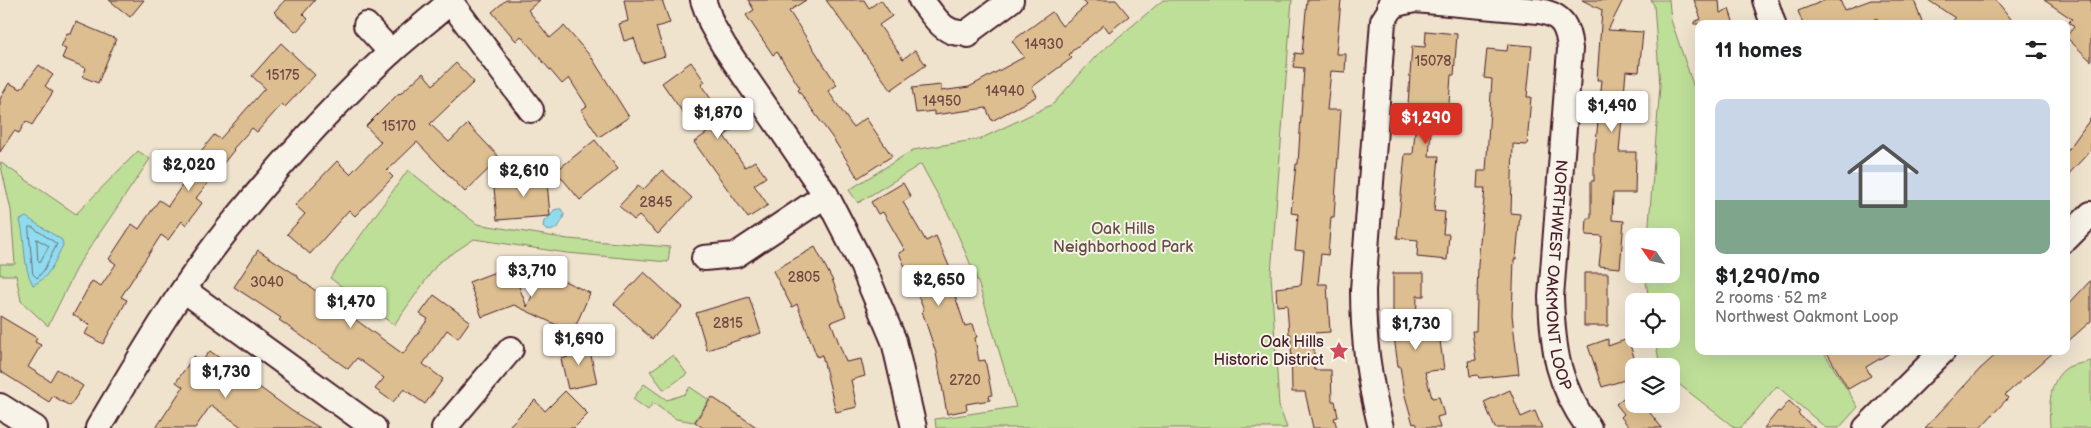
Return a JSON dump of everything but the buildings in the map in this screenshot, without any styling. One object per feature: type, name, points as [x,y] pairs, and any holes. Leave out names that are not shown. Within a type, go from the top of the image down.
[{"type":"street","points":[[703,0],[712,25],[724,46],[826,195],[862,264],[894,341],[914,428]]},
{"type":"street","points":[[921,0],[940,24],[950,32],[968,33],[1010,0]]},
{"type":"street","points":[[1765,0],[1772,20]]},
{"type":"street","points":[[98,428],[184,290],[235,220],[289,156],[348,94],[391,52],[451,1],[531,110]]},
{"type":"street","name":"NORTHWEST OAKMONT LOOP","points":[[1381,428],[1372,392],[1364,338],[1362,290],[1384,22],[1391,6],[1408,1],[1551,13],[1562,21],[1569,36],[1570,50],[1551,296],[1552,334],[1562,382],[1574,408],[1589,428]]},
{"type":"street","points":[[366,25],[391,52]]},
{"type":"street","points":[[704,258],[736,255],[826,195]]},
{"type":"street","points":[[2070,235],[2091,214]]},
{"type":"street","points":[[184,290],[374,428]]},
{"type":"street","points":[[444,428],[511,348]]},
{"type":"street","points":[[1866,428],[1939,355]]},
{"type":"street","points":[[0,406],[35,428]]},
{"type":"green space","name":"Oak Hills Neighborhood Park","points":[[1163,0],[1292,0],[1271,274],[1279,406],[1287,428],[936,428],[935,419],[1016,407],[978,282],[952,221],[921,164],[858,203],[849,190],[913,150],[980,139],[1053,104],[1096,56]]},
{"type":"green space","points":[[1651,0],[1669,0],[1671,20],[1695,90],[1695,355],[1826,355],[1858,407],[1839,428],[1826,428],[1777,386],[1741,428],[1735,428],[1680,385],[1680,358],[1659,358],[1657,348],[1680,348],[1680,293],[1648,293],[1646,283],[1680,283],[1680,228],[1649,228],[1660,86],[1654,5]]},
{"type":"green space","points":[[138,151],[150,159],[80,262],[48,326],[21,301],[16,275],[0,275],[0,264],[15,264],[11,210],[0,162],[76,214]]},
{"type":"green space","points":[[408,170],[477,224],[568,239],[670,247],[668,262],[567,253],[474,239],[438,263],[394,325],[330,278]]},
{"type":"green space","points":[[673,355],[687,374],[664,390],[650,371]]},
{"type":"green space","points":[[2091,361],[2091,428],[2050,428],[2051,394],[2061,372],[2076,364]]},
{"type":"green space","points":[[644,384],[667,400],[685,394],[690,387],[709,400],[694,422],[676,419],[653,403],[648,410],[633,399]]},
{"type":"water","points":[[561,209],[564,214],[562,221],[555,229],[546,230],[543,227],[544,221],[554,210]]},
{"type":"water","points":[[26,217],[62,240],[63,245],[48,273],[33,285],[27,270],[20,220]]},
{"type":"place","name":"Oak Hills Historic District","points":[[1339,351]]}]
